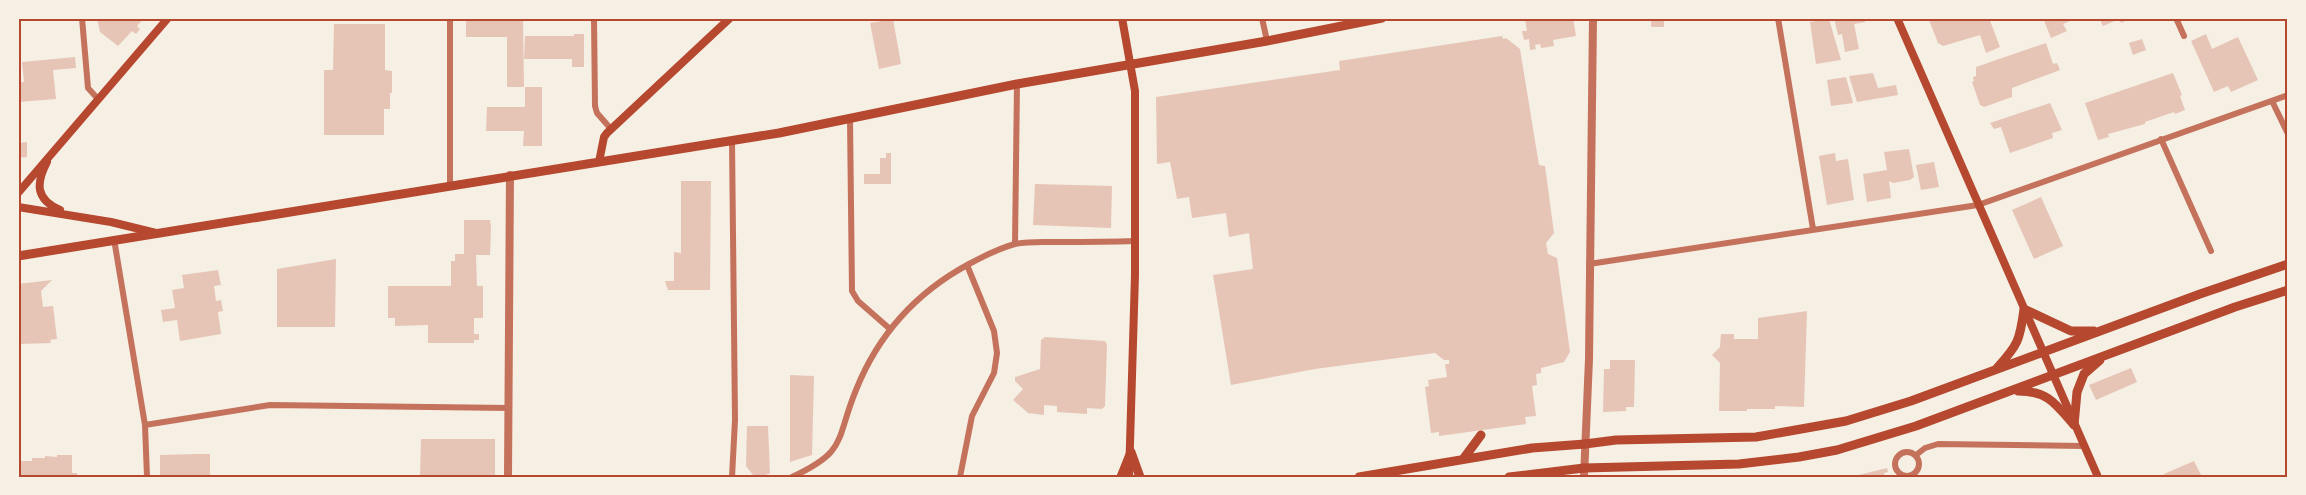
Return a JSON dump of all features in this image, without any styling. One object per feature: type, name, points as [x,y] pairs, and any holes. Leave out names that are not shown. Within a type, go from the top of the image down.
[{"type":"main road","points":[[18,193],[168,18]]},
{"type":"main road","points":[[599,162],[604,137],[611,129],[730,18]]},
{"type":"main road","points":[[1122,18],[1136,91],[1129,477]]},
{"type":"main road","points":[[18,256],[732,141],[1017,84],[1267,42],[1382,18]]},
{"type":"main road","points":[[1897,18],[2098,477]]},
{"type":"main road","points":[[51,153],[39,180],[40,190],[43,199],[51,206],[71,215]]},
{"type":"main road","points":[[18,207],[71,215],[157,233]]},
{"type":"main road","points":[[1359,477],[1532,448],[1616,440],[1756,436],[1814,428],[1875,413],[2288,264]]},
{"type":"main road","points":[[1509,477],[1721,465],[1799,457],[1875,440],[2288,290]]},
{"type":"main road","points":[[2024,309],[2071,331],[2100,331]]},
{"type":"main road","points":[[1996,370],[2021,337],[2024,309]]},
{"type":"main road","points":[[2074,425],[2078,392],[2084,374],[2106,355]]},
{"type":"main road","points":[[2012,391],[2034,391],[2050,398],[2074,425]]},
{"type":"main road","points":[[1464,458],[1481,435]]},
{"type":"main road","points":[[1121,477],[1131,452]]},
{"type":"main road","points":[[1131,452],[1140,477]]},
{"type":"street","points":[[82,18],[88,88],[98,99]]},
{"type":"street","points":[[450,18],[450,186]]},
{"type":"street","points":[[594,18],[595,106],[597,113],[611,129]]},
{"type":"street","points":[[1262,18],[1267,42]]},
{"type":"street","points":[[1584,472],[1590,330],[1593,18]]},
{"type":"street","points":[[1778,18],[1813,229]]},
{"type":"street","points":[[2176,18],[2184,36]]},
{"type":"street","points":[[1016,244],[1017,84]]},
{"type":"street","points":[[1589,264],[1978,205],[2288,95]]},
{"type":"street","points":[[2272,101],[2288,134]]},
{"type":"street","points":[[850,119],[852,291],[858,301],[890,329]]},
{"type":"street","points":[[2162,139],[2211,251]]},
{"type":"street","points":[[732,141],[735,390],[732,477]]},
{"type":"street","points":[[508,477],[510,175]]},
{"type":"street","points":[[114,239],[144,425],[147,477]]},
{"type":"street","points":[[792,477],[813,467],[830,455],[838,444],[855,392],[867,366],[890,329],[913,303],[944,278],[987,254],[1016,244],[1134,241]]},
{"type":"street","points":[[960,477],[972,416],[994,373],[997,353],[994,331],[967,265]]},
{"type":"street","points":[[144,425],[270,405],[509,408]]},
{"type":"street","points":[[1916,455],[1925,448],[1938,444],[2084,446]]},
{"type":"street","points":[[1905,452],[1916,455],[1919,466],[1917,472],[1907,476],[1897,471],[1896,459],[1899,454],[1905,452]]},
{"type":"building","points":[[97,18],[144,18],[137,26],[140,29],[136,34],[132,31],[118,46],[100,32]]},
{"type":"building","points":[[1573,18],[1576,36],[1553,40],[1554,46],[1541,48],[1540,44],[1535,45],[1536,49],[1530,50],[1529,39],[1524,40],[1522,31],[1527,31],[1525,19]]},
{"type":"building","points":[[1651,18],[1664,18],[1664,27],[1651,27]]},
{"type":"building","points":[[1834,18],[1864,18],[1865,22],[1854,24],[1859,49],[1845,52],[1842,34],[1838,35]]},
{"type":"building","points":[[1989,18],[2000,47],[1986,53],[1980,35],[1943,46],[1938,43],[1929,20]]},
{"type":"building","points":[[2043,18],[2069,18],[2070,21],[2063,24],[2067,31],[2051,38]]},
{"type":"building","points":[[2099,18],[2132,18],[2121,23],[2119,19],[2103,26]]},
{"type":"building","points":[[523,19],[524,87],[507,87],[507,37],[466,37],[466,20]]},
{"type":"building","points":[[893,19],[901,64],[879,69],[870,23]]},
{"type":"building","points":[[1829,19],[1841,60],[1816,64],[1810,22]]},
{"type":"building","points":[[334,24],[385,24],[385,70],[392,71],[392,93],[390,93],[390,109],[384,109],[384,135],[324,135],[324,70],[333,70]]},
{"type":"building","points":[[574,34],[584,34],[584,67],[572,67],[572,59],[524,59],[525,36],[574,36]]},
{"type":"building","points":[[2206,34],[2212,49],[2238,37],[2258,80],[2231,92],[2228,86],[2214,92],[2191,41]]},
{"type":"building","points":[[1502,36],[1503,39],[1506,38],[1520,49],[1539,165],[1545,166],[1554,233],[1546,243],[1548,254],[1557,258],[1570,352],[1564,362],[1541,368],[1541,373],[1536,374],[1537,385],[1532,386],[1536,416],[1525,417],[1526,424],[1439,436],[1439,432],[1431,433],[1425,387],[1429,386],[1428,380],[1447,377],[1445,364],[1449,364],[1449,360],[1444,360],[1435,353],[1315,369],[1231,385],[1213,275],[1253,269],[1249,233],[1229,237],[1226,213],[1192,218],[1189,197],[1177,199],[1170,162],[1157,164],[1156,97],[1340,70],[1339,61]]},
{"type":"building","points":[[2142,39],[2146,50],[2133,55],[2129,43]]},
{"type":"building","points":[[2046,43],[2053,64],[2057,63],[2060,70],[2012,88],[2012,97],[1984,107],[1980,105],[1972,82],[1973,77],[1976,76],[1976,67]]},
{"type":"building","points":[[75,57],[76,68],[53,70],[56,99],[18,102],[18,82],[24,82],[22,62]]},
{"type":"building","points":[[1873,73],[1878,88],[1896,85],[1898,95],[1857,102],[1849,76]]},
{"type":"building","points":[[2173,73],[2185,110],[2108,134],[2109,137],[2098,140],[2085,103]]},
{"type":"building","points":[[1846,77],[1853,103],[1831,106],[1827,80]]},
{"type":"building","points":[[525,87],[542,87],[542,146],[523,146],[524,131],[486,131],[487,107],[525,107]]},
{"type":"building","points":[[2050,103],[2062,130],[2052,133],[2053,138],[2010,153],[2001,127],[1994,129],[1990,123]]},
{"type":"building","points":[[27,142],[27,157],[18,158],[18,143]]},
{"type":"building","points":[[1909,149],[1914,177],[1893,183],[1889,181],[1891,198],[1867,202],[1863,174],[1887,170],[1884,152]]},
{"type":"building","points":[[886,153],[891,153],[891,184],[864,184],[864,174],[880,174],[880,158],[886,158]]},
{"type":"building","points":[[1835,153],[1836,161],[1848,159],[1854,200],[1827,205],[1819,156]]},
{"type":"building","points":[[1934,162],[1939,187],[1921,190],[1916,165]]},
{"type":"building","points":[[681,181],[711,181],[710,290],[668,290],[665,281],[674,281],[674,252],[681,253]]},
{"type":"building","points":[[1035,184],[1112,186],[1111,228],[1033,225]]},
{"type":"building","points":[[2041,197],[2063,246],[2034,259],[2012,210]]},
{"type":"building","points":[[464,220],[490,220],[491,227],[490,255],[476,255],[477,286],[483,286],[483,318],[474,318],[474,334],[479,334],[479,340],[474,340],[474,343],[428,343],[428,325],[395,326],[395,318],[388,318],[388,286],[451,286],[451,261],[455,261],[455,254],[464,254]]},
{"type":"building","points":[[336,259],[335,327],[277,327],[277,269]]},
{"type":"building","points":[[218,270],[221,285],[214,286],[216,301],[221,300],[223,311],[218,312],[221,334],[180,341],[177,320],[163,322],[161,310],[175,308],[172,290],[184,288],[182,275]]},
{"type":"building","points":[[52,280],[41,291],[43,307],[53,306],[57,339],[50,340],[51,343],[19,344],[18,284]]},
{"type":"building","points":[[1807,311],[1804,407],[1775,406],[1775,409],[1719,411],[1720,363],[1712,355],[1720,347],[1721,334],[1734,334],[1734,339],[1758,339],[1758,318]]},
{"type":"building","points":[[1045,337],[1105,341],[1107,344],[1105,406],[1102,409],[1087,408],[1087,414],[1057,412],[1057,406],[1044,405],[1044,415],[1028,413],[1013,400],[1023,389],[1015,381],[1015,377],[1040,369],[1041,340]]},
{"type":"building","points":[[1610,360],[1635,360],[1634,407],[1626,407],[1626,411],[1603,412],[1604,369],[1610,369]]},
{"type":"building","points":[[2131,368],[2137,382],[2096,400],[2089,385]]},
{"type":"building","points":[[790,375],[814,376],[812,455],[790,462]]},
{"type":"building","points":[[747,426],[768,426],[770,473],[762,477],[753,475],[746,466]]},
{"type":"building","points":[[421,439],[495,439],[495,477],[420,477]]},
{"type":"building","points":[[210,454],[210,477],[160,477],[160,455]]},
{"type":"building","points":[[57,455],[72,455],[72,473],[77,473],[77,477],[19,477],[20,461],[32,461],[32,458],[45,458],[45,456],[57,457]]},
{"type":"building","points":[[2194,461],[2202,477],[2165,477],[2164,474]]},
{"type":"building","points":[[1887,468],[1888,472],[1884,473],[1885,477],[1851,477]]}]
